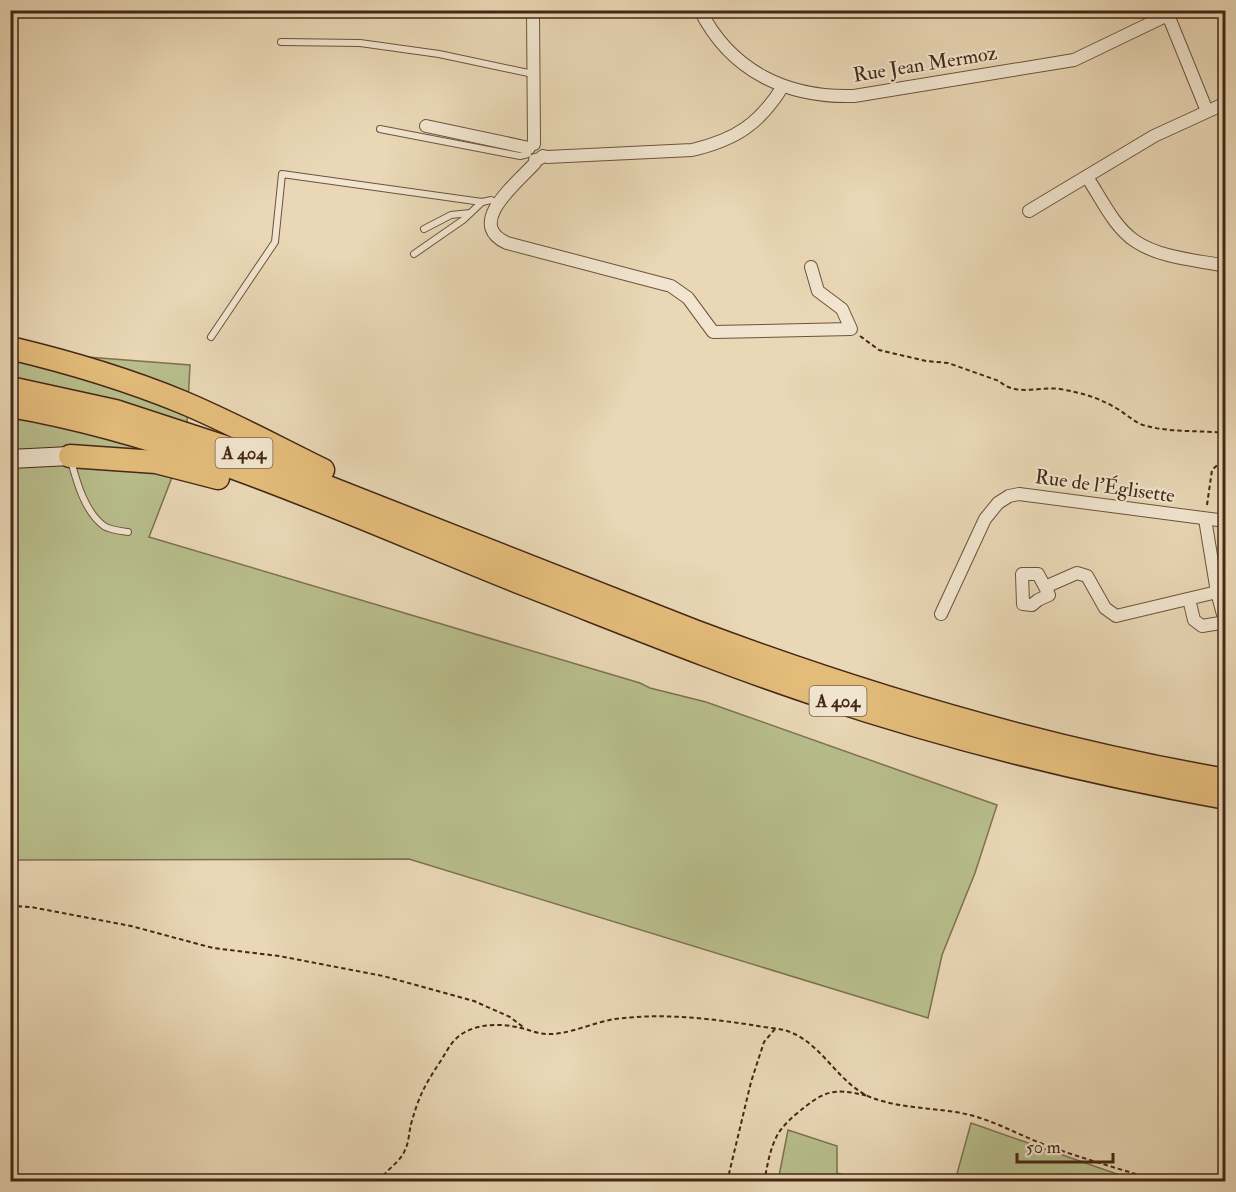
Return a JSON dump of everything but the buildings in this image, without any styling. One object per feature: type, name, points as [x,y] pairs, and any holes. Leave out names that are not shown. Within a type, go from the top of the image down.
[{"type":"highway","points":[[10,348],[67,362],[183,403],[467,551]]},
{"type":"highway","name":"A 404","points":[[10,388],[105,409],[165,426],[231,449],[676,644],[821,696],[944,734],[1064,765],[1226,798]]},
{"type":"highway","name":"A 404","points":[[10,406],[114,429],[155,441],[771,660],[877,695],[1048,743],[1226,780]]},
{"type":"highway","points":[[70,456],[137,460],[186,469],[467,551]]},
{"type":"main road","points":[[10,459],[70,456]]},
{"type":"street","points":[[10,14],[16,10]]},
{"type":"street","points":[[533,10],[535,163],[497,203],[491,217],[490,227],[499,239],[672,286],[688,298],[713,332],[851,329],[842,309],[818,291],[811,267]]},
{"type":"street","name":"Rue Jean Mermoz","points":[[700,10],[707,24],[734,56],[764,77],[783,86],[813,94],[854,96],[1074,60],[1173,13]]},
{"type":"street","points":[[1173,13],[1207,111]]},
{"type":"street","points":[[426,126],[547,157],[692,150],[714,145],[750,126],[762,115],[783,86]]},
{"type":"street","points":[[1029,211],[1154,135],[1226,103]]},
{"type":"street","points":[[1087,177],[1124,231],[1135,241],[1163,253],[1226,267]]},
{"type":"street","name":"Rue de l'Églisette","points":[[941,614],[985,519],[998,502],[1009,496],[1019,494],[1226,521]]},
{"type":"street","points":[[1189,599],[1194,620],[1202,626],[1225,622],[1217,592],[1205,519]]},
{"type":"street","points":[[1045,587],[1077,573],[1087,576],[1105,608],[1116,616],[1217,592]]},
{"type":"lane","points":[[281,42],[360,43],[439,54],[533,74]]},
{"type":"lane","points":[[380,129],[520,156],[534,152]]},
{"type":"lane","points":[[211,337],[275,242],[282,174],[482,202],[491,200],[497,203]]},
{"type":"lane","points":[[414,254],[482,202]]},
{"type":"lane","points":[[424,229],[451,215],[470,213]]},
{"type":"lane","points":[[70,456],[77,482],[89,509],[105,527],[128,532]]},
{"type":"path","points":[[851,329],[879,350],[926,361],[948,363],[999,381],[1005,387],[1034,391],[1056,389],[1093,396],[1141,424],[1166,430],[1226,433]]},
{"type":"path","points":[[1205,519],[1212,470],[1226,457]]},
{"type":"path","points":[[10,906],[31,907],[130,926],[213,948],[263,953],[383,976],[474,1001],[510,1017],[525,1029]]},
{"type":"path","points":[[379,1182],[406,1150],[421,1090],[452,1043],[467,1031],[489,1025],[549,1034],[597,1022],[656,1016],[715,1019],[775,1029],[797,1035],[823,1055],[854,1087],[871,1097]]},
{"type":"path","points":[[727,1182],[751,1082],[764,1042],[775,1029]]},
{"type":"path","points":[[764,1182],[779,1131],[816,1097],[833,1092],[850,1092],[973,1116],[1004,1126],[1049,1147],[1161,1182]]},
{"type":"green space","points":[[10,351],[190,365],[186,441],[149,537],[640,683],[650,688],[706,702],[997,805],[975,873],[942,955],[928,1018],[409,859],[11,860]]},
{"type":"green space","points":[[971,1123],[1137,1181],[955,1181]]},
{"type":"green space","points":[[788,1130],[837,1146],[837,1173],[864,1181],[778,1181]]}]
